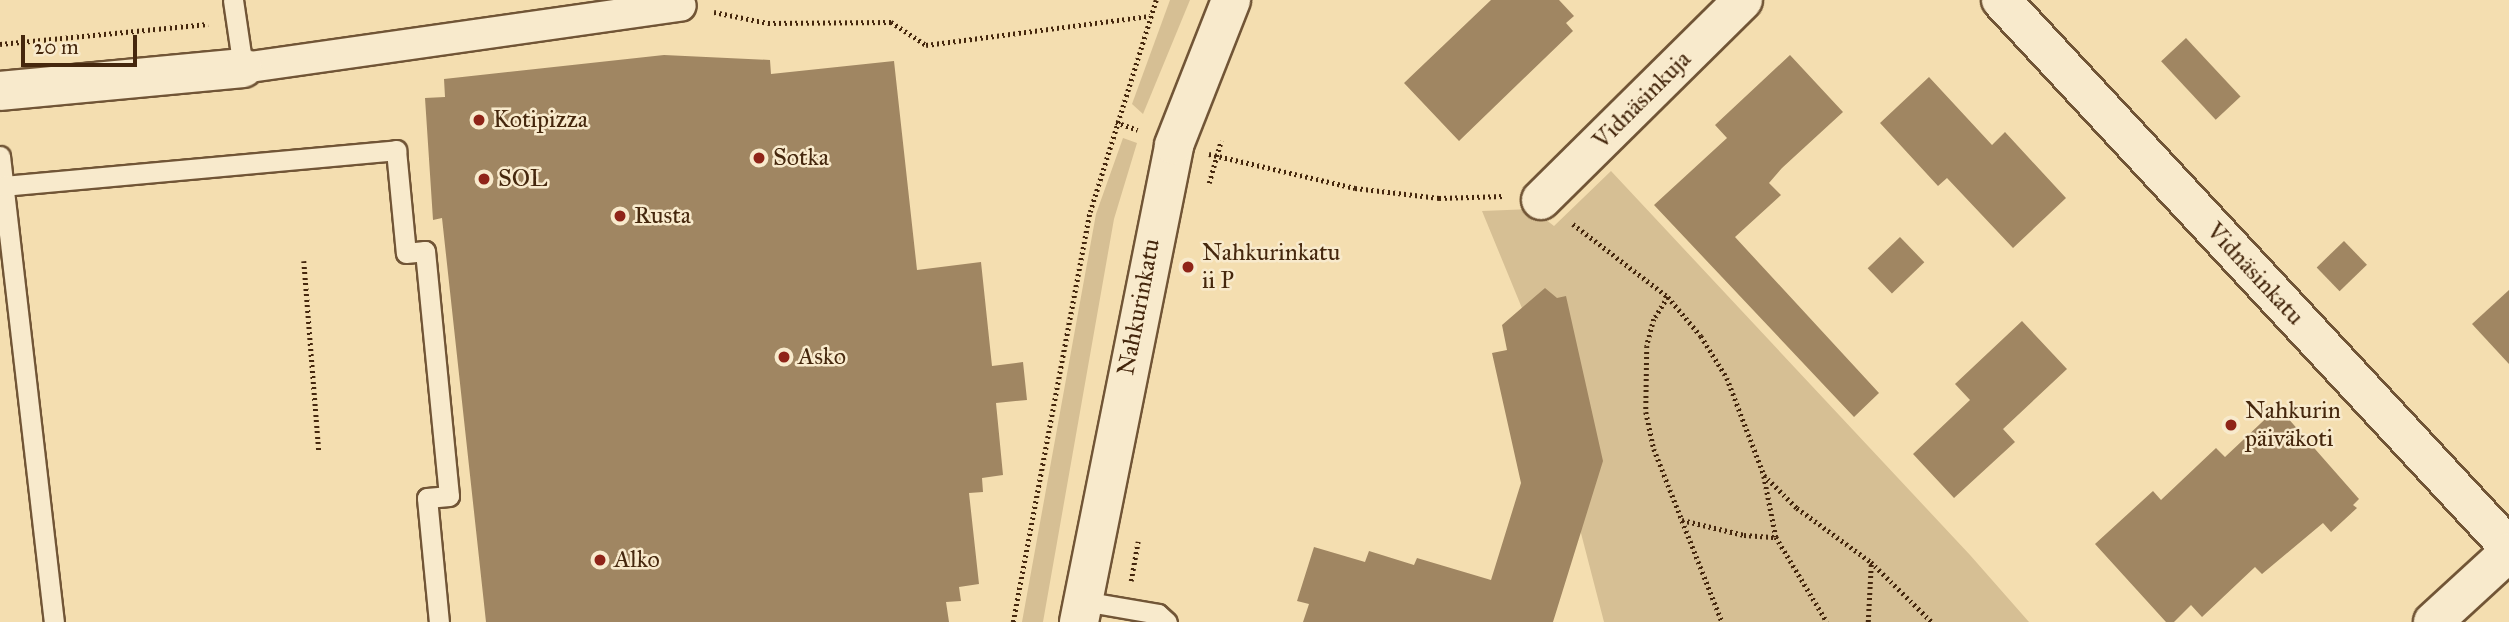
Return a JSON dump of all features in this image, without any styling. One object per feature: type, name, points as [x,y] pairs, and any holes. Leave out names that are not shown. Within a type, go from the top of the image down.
[{"type":"street","name":"Nahkurinkatu","points":[[1081,612],[1174,145],[1231,0]]},
{"type":"street","name":"Vidnäsinkuja","points":[[1541,200],[1743,0]]},
{"type":"street","name":"Vidnäsinkatu","points":[[2001,0],[2509,549]]},
{"type":"street","points":[[0,91],[243,68],[681,6]]},
{"type":"street","points":[[2433,622],[2509,549]]},
{"type":"lane","points":[[233,0],[243,68]]},
{"type":"lane","points":[[3,186],[396,150],[406,253],[425,251],[449,496],[427,498],[439,622]]},
{"type":"lane","points":[[0,156],[54,622]]},
{"type":"lane","points":[[1081,612],[1126,608],[1158,614],[1167,622]]},
{"type":"path","points":[[1013,622],[1090,212],[1156,0]]},
{"type":"path","points":[[681,6],[768,23],[891,22],[926,45],[1150,16]]},
{"type":"path","points":[[0,44],[236,22]]},
{"type":"path","points":[[1206,195],[1223,131]]},
{"type":"path","points":[[1217,156],[1355,188],[1439,198],[1492,198],[1521,192],[1541,200],[1668,297],[1701,335],[1727,378],[1764,475],[1776,537],[1827,622]]},
{"type":"path","points":[[304,261],[319,451]]},
{"type":"path","points":[[1668,297],[1654,319],[1644,388],[1654,449],[1722,622]]},
{"type":"path","points":[[1764,475],[1797,509],[1871,562],[1932,622]]},
{"type":"path","points":[[1681,520],[1744,535],[1776,537]]},
{"type":"path","points":[[1126,608],[1140,529]]},
{"type":"path","points":[[1868,622],[1871,562]]},
{"type":"shaded area","points":[[1170,0],[1190,0],[1143,114],[1132,104]]},
{"type":"shaded area","points":[[1123,138],[1137,143],[1114,219],[1043,622],[1022,622],[1096,214]]},
{"type":"shaded area","points":[[1611,171],[1970,555],[2029,622],[1604,622],[1524,313],[1482,211],[1532,209],[1554,226]]},
{"type":"building","points":[[1491,0],[1559,0],[1574,16],[1566,23],[1573,31],[1459,141],[1404,83]]},
{"type":"building","points":[[2186,38],[2241,97],[2216,120],[2161,61]]},
{"type":"building","points":[[664,55],[770,60],[771,74],[894,61],[917,270],[981,262],[992,366],[1023,362],[1027,400],[996,403],[1003,475],[982,478],[983,492],[969,493],[979,584],[959,587],[961,601],[946,602],[949,622],[486,622],[442,218],[433,220],[425,98],[445,97],[444,79]]},
{"type":"building","points":[[1790,55],[1843,112],[1769,183],[1781,195],[1735,237],[1879,393],[1854,417],[1654,205],[1727,138],[1715,125]]},
{"type":"building","points":[[1929,77],[1992,145],[2005,132],[2066,198],[2013,248],[1947,178],[1938,186],[1880,123]]},
{"type":"building","points":[[1900,237],[1924,262],[1892,293],[1868,268]]},
{"type":"building","points":[[2344,241],[2367,265],[2340,291],[2317,267]]},
{"type":"building","points":[[1545,288],[1557,298],[1566,296],[1603,461],[1553,622],[1303,622],[1309,604],[1297,601],[1314,547],[1365,562],[1369,551],[1414,565],[1417,558],[1491,580],[1521,483],[1492,353],[1507,350],[1502,325]]},
{"type":"building","points":[[2509,290],[2509,364],[2472,324]]},
{"type":"building","points":[[2022,321],[2067,369],[2003,429],[2015,442],[1954,498],[1913,454],[1970,400],[1955,384]]},
{"type":"building","points":[[2278,407],[2359,499],[2353,505],[2357,508],[2331,532],[2323,523],[2262,574],[2255,567],[2202,617],[2191,605],[2174,622],[2166,622],[2095,544],[2153,491],[2161,500],[2216,448],[2225,457]]},
{"type":"place","name":"Kotipizza","points":[[479,120]]},
{"type":"place","name":"Sotka","points":[[759,158]]},
{"type":"place","name":"SOL","points":[[484,179]]},
{"type":"place","name":"Rusta","points":[[620,216]]},
{"type":"place","name":"Nahkurinkatu ii P","points":[[1188,267]]},
{"type":"place","name":"Asko","points":[[784,357]]},
{"type":"place","name":"Nahkurin päiväkoti","points":[[2231,425]]},
{"type":"place","name":"Alko","points":[[600,560]]}]
